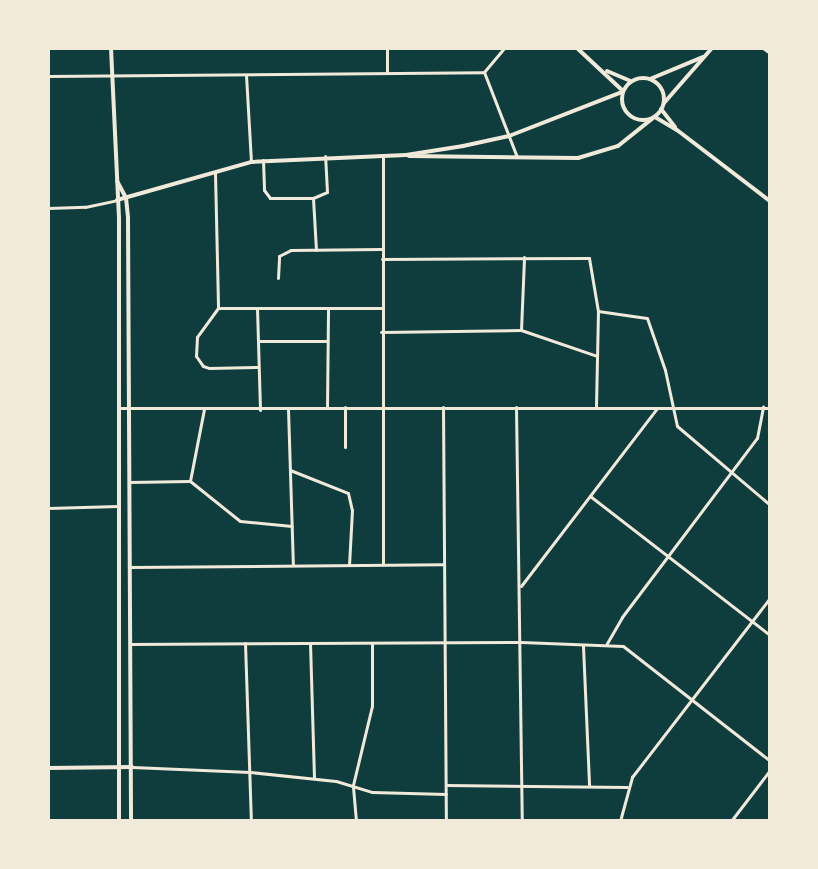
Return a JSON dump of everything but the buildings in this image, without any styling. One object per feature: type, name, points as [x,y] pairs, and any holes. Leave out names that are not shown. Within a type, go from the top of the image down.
[{"type":"street","points":[[111,48],[110,76],[117,200],[119,821]]},
{"type":"street","points":[[387,48],[387,73]]},
{"type":"street","points":[[48,76],[484,72],[504,48]]},
{"type":"street","points":[[577,48],[605,70],[623,91],[622,105],[629,116],[640,120],[654,117],[678,129],[770,201]]},
{"type":"street","points":[[48,208],[85,207],[126,198],[215,171],[263,160],[325,156],[406,155],[518,158],[593,155],[630,139],[662,110],[664,104],[712,48]]},
{"type":"street","points":[[765,49],[770,53]]},
{"type":"street","points":[[605,70],[631,81],[650,79],[706,55]]},
{"type":"street","points":[[484,72],[518,158]]},
{"type":"street","points":[[246,75],[251,162]]},
{"type":"street","points":[[650,79],[663,90],[664,104]]},
{"type":"street","points":[[406,155],[509,136],[623,91],[631,81]]},
{"type":"street","points":[[662,110],[678,129]]},
{"type":"street","points":[[263,160],[264,190],[270,198],[313,198],[327,192],[325,156]]},
{"type":"street","points":[[383,156],[381,249],[381,332],[385,407],[383,564]]},
{"type":"street","points":[[215,171],[218,308],[197,337],[198,361],[209,368],[258,367]]},
{"type":"street","points":[[116,180],[126,198],[131,821]]},
{"type":"street","points":[[313,198],[316,250]]},
{"type":"street","points":[[278,278],[279,256],[291,250],[381,249]]},
{"type":"street","points":[[382,259],[524,256],[591,260],[598,311],[596,407]]},
{"type":"street","points":[[521,330],[524,256]]},
{"type":"street","points":[[218,308],[381,308]]},
{"type":"street","points":[[257,308],[260,410]]},
{"type":"street","points":[[327,408],[328,308]]},
{"type":"street","points":[[598,311],[647,318],[681,430],[731,475],[770,505]]},
{"type":"street","points":[[381,332],[521,330],[597,356]]},
{"type":"street","points":[[258,342],[327,341]]},
{"type":"street","points":[[119,408],[260,410],[345,407],[770,408]]},
{"type":"street","points":[[345,407],[345,447]]},
{"type":"street","points":[[443,407],[446,821]]},
{"type":"street","points":[[516,407],[522,821]]},
{"type":"street","points":[[606,645],[622,617],[669,558],[757,438],[763,407]]},
{"type":"street","points":[[520,587],[657,408]]},
{"type":"street","points":[[190,481],[204,409]]},
{"type":"street","points":[[288,409],[293,566]]},
{"type":"street","points":[[290,470],[348,493],[351,510],[350,565]]},
{"type":"street","points":[[129,482],[190,481],[240,521],[292,526]]},
{"type":"street","points":[[590,496],[770,635]]},
{"type":"street","points":[[48,508],[118,506]]},
{"type":"street","points":[[130,567],[444,564]]},
{"type":"street","points":[[620,821],[627,787],[770,598]]},
{"type":"street","points":[[130,644],[521,642],[582,646],[606,645],[634,651],[691,701],[770,761]]},
{"type":"street","points":[[245,643],[251,821]]},
{"type":"street","points":[[310,643],[314,778]]},
{"type":"street","points":[[356,821],[353,785],[372,706],[372,643]]},
{"type":"street","points":[[582,646],[589,785]]},
{"type":"street","points":[[48,768],[132,767],[250,772],[314,778],[390,794],[446,794]]},
{"type":"street","points":[[731,821],[770,770]]},
{"type":"street","points":[[446,785],[522,784],[627,787]]}]
